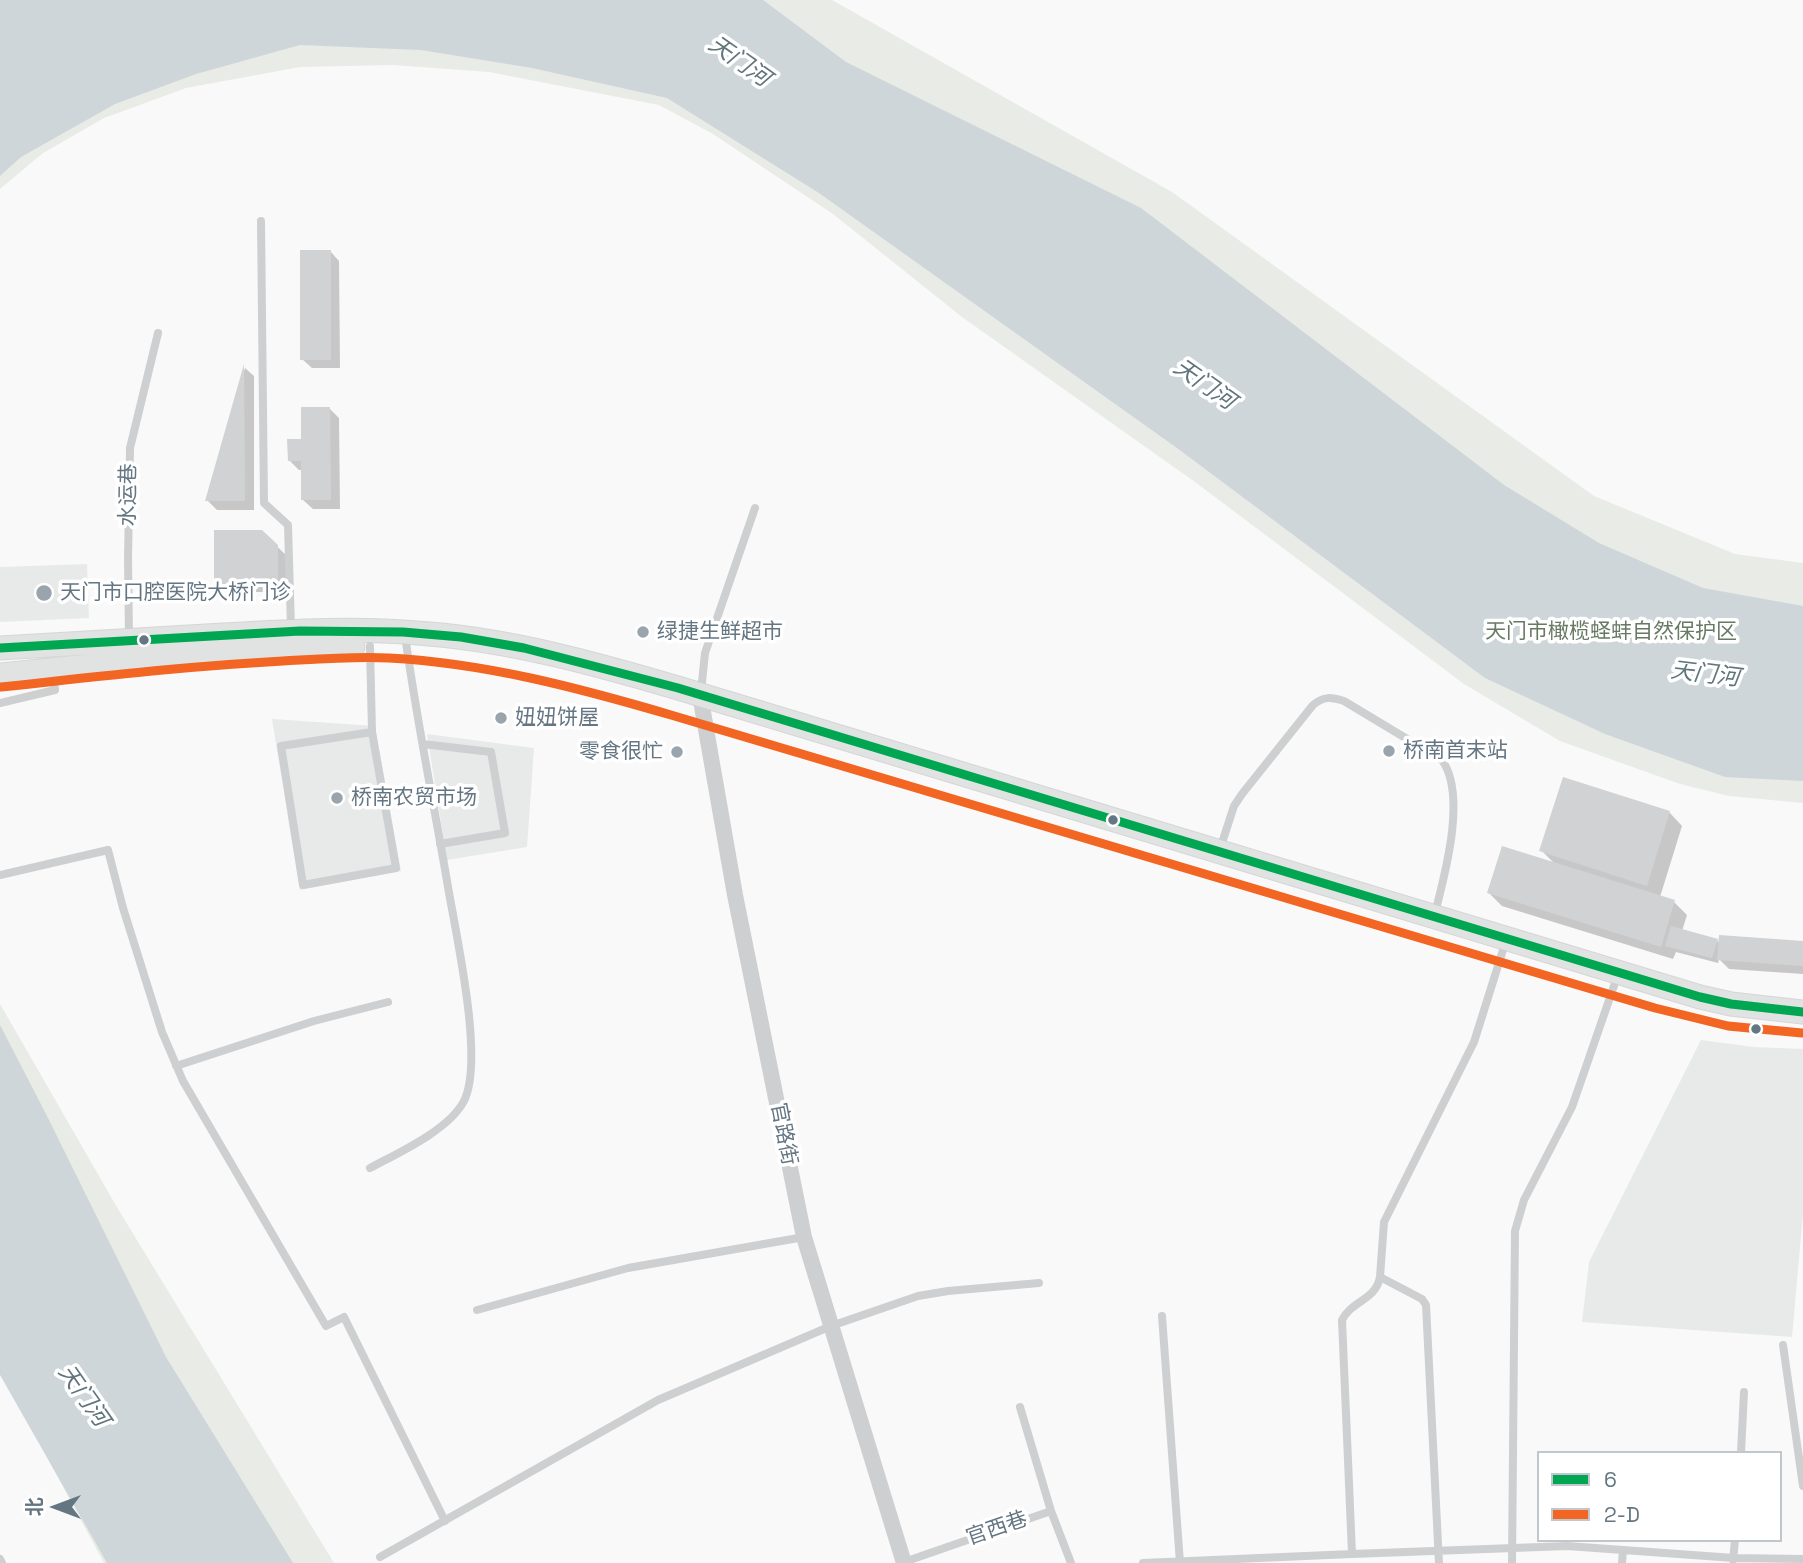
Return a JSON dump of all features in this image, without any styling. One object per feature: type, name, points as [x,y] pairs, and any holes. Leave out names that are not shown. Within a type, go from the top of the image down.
[{"type":"main road","points":[[0,648],[130,650],[291,640],[470,638],[536,650],[608,668],[702,703],[1615,983],[1730,1014],[1803,1021]]},
{"type":"main road","points":[[291,640],[370,646],[405,640]]},
{"type":"main road","points":[[0,675],[53,669],[130,650]]},
{"type":"main road","points":[[702,703],[1220,852],[1700,997],[1731,1004],[1803,1012]]},
{"type":"street","name":"官路街","points":[[702,703],[735,895],[804,1237],[904,1562]]},
{"type":"lane","points":[[261,221],[264,503],[288,525],[291,640]]},
{"type":"lane","name":"水运巷","points":[[130,650],[130,448],[158,333]]},
{"type":"lane","points":[[702,703],[705,653],[755,508]]},
{"type":"lane","points":[[370,1168],[412,1145],[445,1122],[463,1103],[471,1083],[472,1042],[405,640]]},
{"type":"lane","points":[[370,646],[372,732],[396,868],[303,885],[281,746],[372,732]]},
{"type":"lane","points":[[0,703],[55,690],[53,669]]},
{"type":"lane","points":[[1220,852],[1234,806],[1313,705],[1327,697],[1344,701],[1443,760],[1448,768],[1452,781],[1451,850],[1434,917]]},
{"type":"lane","points":[[423,744],[491,752],[505,833],[440,844]]},
{"type":"lane","points":[[0,875],[108,850],[122,908],[162,1032],[176,1066],[207,1126],[326,1326],[344,1317],[445,1521]]},
{"type":"lane","points":[[1352,1554],[1342,1320],[1350,1308],[1375,1291],[1380,1277],[1384,1222],[1474,1042],[1503,950]]},
{"type":"lane","points":[[1512,1563],[1516,1231],[1524,1200],[1572,1107],[1615,983]]},
{"type":"lane","points":[[176,1066],[313,1021],[388,1002]]},
{"type":"lane","points":[[477,1310],[628,1268],[804,1237]]},
{"type":"lane","points":[[1380,1277],[1422,1299],[1426,1305],[1439,1563]]},
{"type":"lane","points":[[380,1557],[658,1400],[831,1326],[918,1296],[1039,1283]]},
{"type":"lane","points":[[1162,1316],[1179,1561]]},
{"type":"lane","points":[[1783,1345],[1803,1486]]},
{"type":"lane","points":[[1741,1451],[1744,1392]]},
{"type":"lane","points":[[1020,1407],[1051,1511],[1071,1563]]},
{"type":"lane","name":"官西巷","points":[[904,1562],[1051,1511]]},
{"type":"lane","points":[[1733,1560],[1735,1542]]},
{"type":"lane","points":[[1143,1563],[1323,1559],[1352,1554],[1567,1546],[1733,1560],[1803,1559]]},
{"type":"lane","points":[[1622,1563],[1623,1550]]},
{"type":"shaded area","name":"天门市口腔医院大桥门诊","points":[[87,564],[89,618],[0,622],[0,567]]},
{"type":"shaded area","name":"桥南农贸市场","points":[[272,719],[375,726],[401,871],[300,890]]},
{"type":"shaded area","points":[[427,734],[534,748],[527,847],[447,860]]},
{"type":"shaded area","points":[[1701,1040],[1754,1047],[1803,1049],[1803,1213],[1792,1337],[1582,1322],[1589,1262]]},
{"type":"green space","name":"天门市橄榄蛏蚌自然保护区","points":[[0,0],[832,0],[1172,192],[1594,496],[1735,554],[1803,563],[1803,803],[1729,796],[1680,784],[1560,741],[1464,684],[1195,482],[962,317],[833,214],[713,134],[659,105],[489,72],[393,65],[300,67],[186,88],[104,118],[43,153],[0,189]]},
{"type":"green space","points":[[0,1004],[118,1209],[334,1563],[104,1563],[0,1370]]},
{"type":"water","name":"天门市橄榄蛏蚌自然保护区","points":[[0,0],[763,0],[846,62],[1141,208],[1504,485],[1599,543],[1703,588],[1803,606],[1803,781],[1725,777],[1605,734],[1485,678],[1177,448],[819,193],[667,98],[532,68],[421,50],[300,45],[196,74],[115,104],[21,157],[0,176]]},
{"type":"water","name":"天门河","points":[[0,1025],[166,1357],[293,1563],[107,1563],[0,1375]]},
{"type":"building","points":[[300,250],[331,250],[331,360],[300,360]]},
{"type":"building","points":[[244,364],[245,501],[205,501]]},
{"type":"building","points":[[301,407],[330,407],[331,500],[301,500],[301,461],[288,461],[287,439],[301,439]]},
{"type":"building","points":[[214,530],[262,530],[278,545],[278,583],[214,584]]},
{"type":"building","points":[[1563,777],[1670,811],[1647,886],[1539,851]]},
{"type":"building","points":[[1502,846],[1675,900],[1661,947],[1487,893]]},
{"type":"building","points":[[1671,926],[1718,939],[1712,958],[1665,946]]},
{"type":"building","points":[[1719,935],[1803,941],[1803,966],[1717,960]]},
{"type":"transit line","name":"6","points":[[0,648],[300,631],[403,632],[461,637],[524,648],[678,688],[1700,997],[1731,1004],[1803,1012]]},
{"type":"transit line","name":"2-D","points":[[1,687],[142,672],[309,659],[389,658],[496,671],[567,686],[671,715],[1655,1008],[1728,1026],[1802,1033]]},
{"type":"place","name":"天门市口腔医院大桥门诊","points":[[44,593]]},
{"type":"place","name":"绿捷生鲜超市","points":[[643,632]]},
{"type":"place","name":"妞妞饼屋","points":[[501,718]]},
{"type":"place","name":"桥南首末站","points":[[1389,751]]},
{"type":"place","name":"零食很忙","points":[[677,752]]},
{"type":"place","name":"桥南农贸市场","points":[[337,798]]}]
